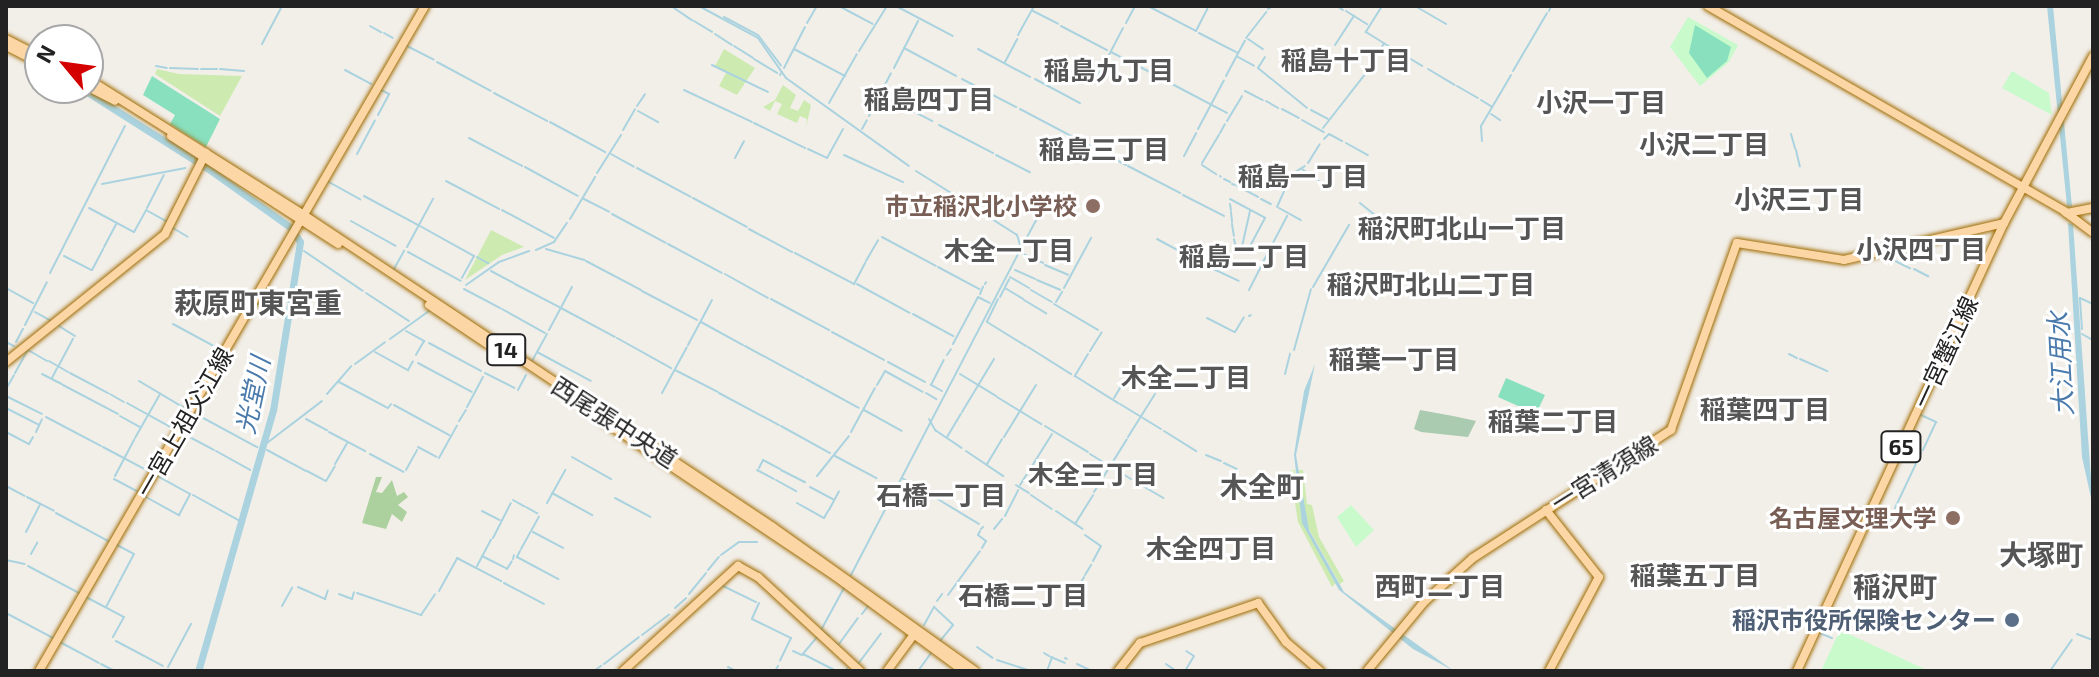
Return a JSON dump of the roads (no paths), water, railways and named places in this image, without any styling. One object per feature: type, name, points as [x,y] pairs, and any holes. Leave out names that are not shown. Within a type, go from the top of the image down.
[{"type":"main road","name":"一宮上祖父江線","points":[[39,671],[295,233],[339,147],[425,6]]},
{"type":"main road","points":[[1708,6],[2067,213],[2093,233]]},
{"type":"main road","points":[[6,39],[24,48]]},
{"type":"main road","points":[[6,46],[24,55]]},
{"type":"main road","name":"一宮蟹江線","points":[[1797,671],[2004,223],[2093,56]]},
{"type":"main road","name":"西尾張中央道","points":[[104,90],[203,160]]},
{"type":"main road","name":"西尾張中央道","points":[[104,97],[303,218],[975,671]]},
{"type":"main road","points":[[6,362],[165,234],[203,160]]},
{"type":"main road","points":[[2067,213],[2093,208]]},
{"type":"main road","name":"一宮清須線","points":[[1367,671],[1400,630],[1465,564],[1671,430],[1737,243],[1787,248],[1844,260],[2004,223]]},
{"type":"main road","points":[[1546,510],[1599,577],[1549,671]]},
{"type":"main road","points":[[623,671],[738,566],[820,633],[860,671]]},
{"type":"main road","points":[[1118,671],[1140,643],[1258,603],[1286,642],[1320,671]]},
{"type":"main road","name":"西尾張中央道","points":[[916,632],[964,671]]},
{"type":"main road","points":[[887,671],[916,632]]},
{"type":"water","points":[[2047,6],[2053,6],[2072,207],[2067,206]]},
{"type":"water","points":[[2068,223],[2073,224],[2093,507],[2082,457]]},
{"type":"water","points":[[1315,364],[1296,455],[1309,530],[1344,592],[1454,671],[1413,649],[1339,590],[1302,523],[1294,455],[1304,391]]},
{"type":"waterway","points":[[262,44],[282,6]]},
{"type":"waterway","points":[[699,6],[758,38],[786,78],[909,166]]},
{"type":"waterway","points":[[807,23],[817,6]]},
{"type":"waterway","points":[[839,6],[873,24]]},
{"type":"waterway","points":[[859,51],[887,6]]},
{"type":"waterway","points":[[896,6],[953,36]]},
{"type":"waterway","points":[[1018,35],[1034,6]]},
{"type":"waterway","points":[[1126,23],[1135,6]]},
{"type":"waterway","points":[[1148,6],[1196,31],[1207,9]]},
{"type":"waterway","points":[[1268,9],[1273,6]]},
{"type":"waterway","points":[[1337,6],[1343,10]]},
{"type":"waterway","points":[[1382,6],[1366,32],[1395,50]]},
{"type":"waterway","points":[[1415,6],[1446,24]]},
{"type":"waterway","points":[[1549,11],[1551,6]]},
{"type":"waterway","points":[[674,8],[692,20]]},
{"type":"waterway","points":[[1033,11],[1058,24]]},
{"type":"waterway","points":[[1346,11],[1367,24]]},
{"type":"waterway","points":[[1246,38],[1266,12]]},
{"type":"waterway","points":[[1513,71],[1547,13]]},
{"type":"waterway","points":[[1335,45],[1354,16]]},
{"type":"waterway","points":[[724,17],[758,35],[781,65]]},
{"type":"waterway","points":[[694,21],[712,32]]},
{"type":"waterway","points":[[894,68],[918,21]]},
{"type":"waterway","points":[[370,26],[381,32]]},
{"type":"waterway","points":[[1061,26],[1107,50]]},
{"type":"waterway","points":[[784,68],[805,27]]},
{"type":"waterway","points":[[1098,76],[1123,28]]},
{"type":"waterway","points":[[384,33],[393,38]]},
{"type":"waterway","points":[[1199,33],[1238,53]]},
{"type":"waterway","points":[[715,34],[732,45]]},
{"type":"waterway","points":[[1005,62],[1017,39]]},
{"type":"waterway","points":[[1248,39],[1263,49]]},
{"type":"waterway","points":[[1226,76],[1245,41]]},
{"type":"waterway","points":[[1368,70],[1384,43]]},
{"type":"waterway","points":[[407,46],[434,60]]},
{"type":"waterway","points":[[734,46],[753,58]]},
{"type":"waterway","points":[[904,48],[956,76]]},
{"type":"waterway","points":[[794,49],[845,76]]},
{"type":"waterway","points":[[978,49],[1030,77]]},
{"type":"waterway","points":[[1111,52],[1169,82]]},
{"type":"waterway","points":[[1399,52],[1422,66]]},
{"type":"waterway","points":[[829,103],[857,54]]},
{"type":"waterway","points":[[1238,57],[1254,66]]},
{"type":"waterway","points":[[1258,68],[1265,57]]},
{"type":"waterway","points":[[754,59],[777,73]]},
{"type":"waterway","points":[[437,62],[491,91]]},
{"type":"waterway","points":[[712,65],[768,92]]},
{"type":"waterway","points":[[156,66],[167,68]]},
{"type":"waterway","points":[[170,68],[198,69]]},
{"type":"waterway","points":[[1258,68],[1307,108]]},
{"type":"waterway","points":[[201,69],[217,69]]},
{"type":"waterway","points":[[220,69],[244,71]]},
{"type":"waterway","points":[[1428,69],[1455,85]]},
{"type":"waterway","points":[[345,70],[371,84]]},
{"type":"waterway","points":[[869,116],[891,73]]},
{"type":"waterway","points":[[1323,128],[1366,73]]},
{"type":"waterway","points":[[1482,141],[1481,126],[1511,75]]},
{"type":"waterway","points":[[962,79],[1016,107]]},
{"type":"waterway","points":[[1035,79],[1080,103]]},
{"type":"waterway","points":[[1198,129],[1224,80]]},
{"type":"waterway","points":[[1172,84],[1227,113]]},
{"type":"waterway","points":[[1457,86],[1478,98]]},
{"type":"waterway","points":[[378,115],[389,94],[381,90]]},
{"type":"waterway","points":[[684,90],[752,122]]},
{"type":"waterway","points":[[1245,91],[1263,100]]},
{"type":"waterway","points":[[494,93],[547,121]]},
{"type":"waterway","points":[[637,106],[645,94]]},
{"type":"waterway","points":[[880,94],[932,121]]},
{"type":"waterway","points":[[1227,121],[1242,96]]},
{"type":"waterway","points":[[1481,100],[1492,107]]},
{"type":"waterway","points":[[1266,101],[1278,108]]},
{"type":"waterway","name":"光堂川","points":[[104,103],[207,168],[290,227],[300,242],[273,410],[198,671]]},
{"type":"waterway","points":[[623,130],[635,109]]},
{"type":"waterway","points":[[1020,109],[1077,139]]},
{"type":"waterway","points":[[1282,109],[1299,118]]},
{"type":"waterway","points":[[1311,110],[1328,119]]},
{"type":"waterway","points":[[638,111],[658,122]]},
{"type":"waterway","points":[[1491,114],[1500,120]]},
{"type":"waterway","points":[[357,154],[375,120]]},
{"type":"waterway","points":[[862,129],[867,120]]},
{"type":"waterway","points":[[1302,120],[1324,132]]},
{"type":"waterway","points":[[550,122],[605,152]]},
{"type":"waterway","points":[[754,123],[805,148]]},
{"type":"waterway","points":[[1220,133],[1225,124]]},
{"type":"waterway","points":[[939,125],[993,153]]},
{"type":"waterway","points":[[50,273],[125,126]]},
{"type":"waterway","points":[[808,149],[827,158],[843,129]]},
{"type":"waterway","points":[[1184,156],[1196,133]]},
{"type":"waterway","points":[[1324,139],[1329,134],[1342,141]]},
{"type":"waterway","points":[[1791,134],[1795,148]]},
{"type":"waterway","points":[[597,173],[621,135]]},
{"type":"waterway","points":[[1202,163],[1219,135]]},
{"type":"waterway","points":[[469,138],[522,166]]},
{"type":"waterway","points":[[735,158],[744,141]]},
{"type":"waterway","points":[[1081,141],[1126,165]]},
{"type":"waterway","points":[[1346,143],[1368,155]]},
{"type":"waterway","points":[[1308,163],[1320,144]]},
{"type":"waterway","points":[[1796,150],[1800,167]]},
{"type":"waterway","points":[[611,154],[634,167]]},
{"type":"waterway","points":[[844,155],[903,182]]},
{"type":"waterway","points":[[996,155],[1030,172]]},
{"type":"waterway","points":[[1202,165],[1216,174]]},
{"type":"waterway","points":[[1128,166],[1180,193]]},
{"type":"waterway","points":[[1277,207],[1292,174],[1305,166]]},
{"type":"waterway","points":[[525,167],[578,196]]},
{"type":"waterway","points":[[102,184],[185,168]]},
{"type":"waterway","points":[[637,168],[691,197]]},
{"type":"waterway","points":[[1302,169],[1321,183]]},
{"type":"waterway","points":[[916,171],[967,203]]},
{"type":"waterway","points":[[147,208],[164,175]]},
{"type":"waterway","points":[[570,219],[595,177]]},
{"type":"waterway","points":[[1224,179],[1230,182]]},
{"type":"waterway","points":[[327,181],[360,199]]},
{"type":"waterway","points":[[446,181],[499,209]]},
{"type":"waterway","points":[[1243,189],[1258,197]]},
{"type":"waterway","points":[[1183,195],[1224,216]]},
{"type":"waterway","points":[[364,196],[418,225]]},
{"type":"waterway","points":[[693,198],[747,227]]},
{"type":"waterway","points":[[407,247],[433,199]]},
{"type":"waterway","points":[[584,199],[609,212]]},
{"type":"waterway","points":[[1230,199],[1265,218],[1246,253],[1236,248],[1234,239]]},
{"type":"waterway","points":[[1261,199],[1271,204]]},
{"type":"waterway","points":[[1360,203],[1376,216]]},
{"type":"waterway","points":[[1230,204],[1231,210]]},
{"type":"waterway","points":[[851,575],[1021,248],[1017,235],[970,205]]},
{"type":"waterway","points":[[89,208],[134,232],[146,210],[166,221]]},
{"type":"waterway","points":[[1279,208],[1301,220]]},
{"type":"waterway","points":[[502,210],[554,238]]},
{"type":"waterway","points":[[1025,241],[1041,211]]},
{"type":"waterway","points":[[1241,251],[1250,211]]},
{"type":"waterway","points":[[1231,212],[1232,222]]},
{"type":"waterway","points":[[612,214],[666,243]]},
{"type":"waterway","points":[[1263,262],[1287,216]]},
{"type":"waterway","points":[[351,221],[396,246]]},
{"type":"waterway","points":[[536,250],[554,242],[567,223]]},
{"type":"waterway","points":[[104,247],[116,224]]},
{"type":"waterway","points":[[1232,224],[1234,236]]},
{"type":"waterway","points":[[1313,287],[1349,225]]},
{"type":"waterway","points":[[420,226],[474,256],[462,278]]},
{"type":"waterway","points":[[173,228],[188,237]]},
{"type":"waterway","points":[[749,229],[792,252]]},
{"type":"waterway","points":[[882,237],[936,266]]},
{"type":"waterway","points":[[1064,288],[1091,238]]},
{"type":"waterway","points":[[1157,239],[1205,265]]},
{"type":"waterway","points":[[866,261],[878,240]]},
{"type":"waterway","points":[[668,244],[722,273]]},
{"type":"waterway","points":[[64,256],[92,270],[103,249]]},
{"type":"waterway","points":[[546,249],[584,260]]},
{"type":"waterway","points":[[304,251],[363,291]]},
{"type":"waterway","points":[[394,269],[404,251]]},
{"type":"waterway","points":[[466,285],[499,262],[529,251]]},
{"type":"waterway","points":[[408,252],[461,281]]},
{"type":"waterway","points":[[795,253],[854,284],[865,263]]},
{"type":"waterway","points":[[1023,254],[1043,263]]},
{"type":"waterway","points":[[1885,256],[1910,268]]},
{"type":"waterway","points":[[477,257],[488,263]]},
{"type":"waterway","points":[[586,261],[641,290]]},
{"type":"waterway","points":[[1045,265],[1068,275]]},
{"type":"waterway","points":[[1207,266],[1239,281]]},
{"type":"waterway","points":[[1249,290],[1261,266]]},
{"type":"waterway","points":[[938,267],[979,289]]},
{"type":"waterway","points":[[1914,269],[1928,276]]},
{"type":"waterway","points":[[1015,270],[1035,279]]},
{"type":"waterway","points":[[491,271],[514,283]]},
{"type":"waterway","points":[[725,274],[768,298]]},
{"type":"waterway","points":[[1010,277],[1029,288]]},
{"type":"waterway","points":[[1000,297],[1009,279]]},
{"type":"waterway","points":[[1037,280],[1060,290]]},
{"type":"waterway","points":[[25,325],[47,282]]},
{"type":"waterway","points":[[515,284],[559,307]]},
{"type":"waterway","points":[[857,284],[910,313]]},
{"type":"waterway","points":[[549,330],[572,287]]},
{"type":"waterway","points":[[980,294],[983,287]]},
{"type":"waterway","points":[[6,288],[33,303]]},
{"type":"waterway","points":[[1005,288],[1023,299]]},
{"type":"waterway","points":[[464,289],[500,308]]},
{"type":"waterway","points":[[1294,350],[1311,289]]},
{"type":"waterway","points":[[1031,290],[1052,302]]},
{"type":"waterway","points":[[642,291],[697,320]]},
{"type":"waterway","points":[[1056,302],[1062,292]]},
{"type":"waterway","points":[[366,293],[409,321]]},
{"type":"waterway","points":[[953,344],[978,297],[990,303]]},
{"type":"waterway","name":"大江用水","points":[[2082,329],[2080,298],[2093,304]]},
{"type":"waterway","points":[[771,299],[829,330]]},
{"type":"waterway","points":[[998,299],[987,322],[1026,346]]},
{"type":"waterway","points":[[688,345],[712,300]]},
{"type":"waterway","points":[[1024,300],[1046,313]]},
{"type":"waterway","points":[[258,304],[286,319]]},
{"type":"waterway","points":[[1054,304],[1098,330]]},
{"type":"waterway","points":[[561,308],[615,337]]},
{"type":"waterway","points":[[502,309],[545,333]]},
{"type":"waterway","points":[[390,339],[429,311]]},
{"type":"waterway","points":[[35,312],[51,321]]},
{"type":"waterway","points":[[913,314],[953,336]]},
{"type":"waterway","points":[[1207,318],[1235,332],[1244,317]]},
{"type":"waterway","points":[[701,322],[743,345]]},
{"type":"waterway","points":[[173,324],[221,350]]},
{"type":"waterway","points":[[59,326],[75,336]]},
{"type":"waterway","points":[[16,342],[23,329]]},
{"type":"waterway","points":[[406,331],[424,341],[416,355]]},
{"type":"waterway","points":[[832,332],[884,360]]},
{"type":"waterway","points":[[1090,351],[1102,332]]},
{"type":"waterway","points":[[532,361],[547,334]]},
{"type":"waterway","name":"大江用水","points":[[2082,334],[2093,340]]},
{"type":"waterway","points":[[617,338],[671,368]]},
{"type":"waterway","points":[[58,367],[73,339]]},
{"type":"waterway","points":[[6,342],[14,346]]},
{"type":"waterway","points":[[355,364],[385,342]]},
{"type":"waterway","points":[[429,343],[481,371]]},
{"type":"waterway","points":[[745,346],[804,378]]},
{"type":"waterway","points":[[662,393],[687,347]]},
{"type":"waterway","points":[[1028,347],[1071,374]]},
{"type":"waterway","points":[[947,355],[951,349]]},
{"type":"waterway","points":[[15,373],[28,350],[47,361]]},
{"type":"waterway","points":[[375,352],[408,370],[413,361]]},
{"type":"waterway","points":[[537,352],[591,381]]},
{"type":"waterway","points":[[1088,354],[1075,376],[1118,403]]},
{"type":"waterway","points":[[1285,374],[1290,354]]},
{"type":"waterway","points":[[1789,354],[1797,358]]},
{"type":"waterway","points":[[962,412],[994,359]]},
{"type":"waterway","points":[[1800,359],[1827,371]]},
{"type":"waterway","points":[[942,391],[931,385],[944,360]]},
{"type":"waterway","points":[[49,361],[68,372]]},
{"type":"waterway","points":[[888,362],[925,382]]},
{"type":"waterway","points":[[418,363],[472,392]]},
{"type":"waterway","points":[[327,394],[351,366]]},
{"type":"waterway","points":[[52,378],[57,368]]},
{"type":"waterway","points":[[675,370],[718,392]]},
{"type":"waterway","points":[[877,385],[885,371],[923,392]]},
{"type":"waterway","points":[[70,373],[108,393]]},
{"type":"waterway","points":[[485,373],[514,388]]},
{"type":"waterway","points":[[42,374],[62,384]]},
{"type":"waterway","points":[[960,374],[996,396]]},
{"type":"waterway","points":[[6,389],[14,375]]},
{"type":"waterway","points":[[518,390],[526,375]]},
{"type":"waterway","points":[[467,407],[483,377]]},
{"type":"waterway","points":[[1114,398],[1126,378]]},
{"type":"waterway","points":[[806,379],[859,408]]},
{"type":"waterway","points":[[139,381],[186,409]]},
{"type":"waterway","points":[[339,382],[388,408],[391,404]]},
{"type":"waterway","points":[[63,385],[118,414]]},
{"type":"waterway","points":[[1004,437],[1036,385]]},
{"type":"waterway","points":[[851,432],[875,388]]},
{"type":"waterway","points":[[719,393],[779,425]]},
{"type":"waterway","points":[[926,393],[936,399]]},
{"type":"waterway","points":[[110,394],[124,402]]},
{"type":"waterway","points":[[135,438],[160,394]]},
{"type":"waterway","points":[[1128,437],[1155,394]]},
{"type":"waterway","points":[[6,396],[42,414]]},
{"type":"waterway","points":[[997,397],[1041,424]]},
{"type":"waterway","points":[[263,446],[322,401]]},
{"type":"waterway","points":[[127,403],[174,429]]},
{"type":"waterway","points":[[1120,404],[1161,429]]},
{"type":"waterway","points":[[394,405],[449,435]]},
{"type":"waterway","points":[[6,408],[39,425]]},
{"type":"waterway","points":[[459,421],[466,410]]},
{"type":"waterway","points":[[864,410],[902,431]]},
{"type":"waterway","points":[[194,413],[257,447]]},
{"type":"waterway","points":[[947,437],[961,414]]},
{"type":"waterway","points":[[1921,415],[1936,422],[1923,450]]},
{"type":"waterway","points":[[120,416],[140,427]]},
{"type":"waterway","points":[[46,417],[101,446]]},
{"type":"waterway","points":[[36,432],[42,419]]},
{"type":"waterway","points":[[306,419],[327,430]]},
{"type":"waterway","points":[[929,419],[935,430],[962,448]]},
{"type":"waterway","points":[[439,458],[457,426]]},
{"type":"waterway","points":[[781,426],[830,453]]},
{"type":"waterway","points":[[1045,426],[1088,452]]},
{"type":"waterway","points":[[1164,431],[1196,451]]},
{"type":"waterway","points":[[6,432],[29,444],[33,437]]},
{"type":"waterway","points":[[329,432],[365,451]]},
{"type":"waterway","points":[[182,433],[214,450]]},
{"type":"waterway","points":[[1020,485],[1052,434]]},
{"type":"waterway","points":[[817,476],[849,436]]},
{"type":"waterway","points":[[987,464],[1002,439]]},
{"type":"waterway","points":[[1094,492],[1127,439]]},
{"type":"waterway","points":[[115,476],[134,440]]},
{"type":"waterway","points":[[335,464],[347,443]]},
{"type":"waterway","points":[[103,447],[150,472]]},
{"type":"waterway","points":[[418,447],[437,457]]},
{"type":"waterway","points":[[267,450],[306,471]]},
{"type":"waterway","points":[[406,470],[417,450]]},
{"type":"waterway","points":[[216,451],[250,470]]},
{"type":"waterway","points":[[966,451],[1003,476]]},
{"type":"waterway","points":[[1895,508],[1921,453]]},
{"type":"waterway","points":[[370,454],[404,472]]},
{"type":"waterway","points":[[1090,454],[1131,479]]},
{"type":"waterway","points":[[1206,455],[1221,461]]},
{"type":"waterway","points":[[835,456],[876,478]]},
{"type":"waterway","points":[[572,457],[611,479]]},
{"type":"waterway","points":[[759,468],[763,460],[780,469]]},
{"type":"waterway","points":[[1224,463],[1237,469]]},
{"type":"waterway","points":[[307,471],[326,481],[335,466]]},
{"type":"waterway","points":[[547,503],[565,470]]},
{"type":"waterway","points":[[757,470],[774,479]]},
{"type":"waterway","points":[[781,470],[805,482]]},
{"type":"waterway","points":[[146,497],[179,515],[190,494],[157,476]]},
{"type":"waterway","points":[[902,478],[934,497]]},
{"type":"waterway","points":[[114,479],[138,492]]},
{"type":"waterway","points":[[776,480],[796,491]]},
{"type":"waterway","points":[[1134,481],[1163,498]]},
{"type":"waterway","points":[[1016,485],[1029,493]]},
{"type":"waterway","points":[[6,486],[25,496]]},
{"type":"waterway","points":[[810,487],[834,500]]},
{"type":"waterway","points":[[1005,516],[1018,490]]},
{"type":"waterway","points":[[829,510],[839,491]]},
{"type":"waterway","points":[[552,493],[592,515]]},
{"type":"waterway","points":[[193,495],[240,521]]},
{"type":"waterway","points":[[1031,495],[1052,509]]},
{"type":"waterway","points":[[1075,524],[1093,495]]},
{"type":"waterway","points":[[27,497],[54,511]]},
{"type":"waterway","points":[[615,498],[650,517]]},
{"type":"waterway","points":[[936,498],[979,524]]},
{"type":"waterway","points":[[513,500],[524,506]]},
{"type":"waterway","points":[[493,538],[511,503]]},
{"type":"waterway","points":[[797,503],[824,518],[828,511]]},
{"type":"waterway","points":[[26,532],[40,504]]},
{"type":"waterway","points":[[526,507],[537,513]]},
{"type":"waterway","points":[[482,511],[500,520]]},
{"type":"waterway","points":[[1056,511],[1083,529]]},
{"type":"waterway","points":[[56,513],[110,542]]},
{"type":"waterway","points":[[521,549],[539,517]]},
{"type":"waterway","points":[[1888,524],[1891,518]]},
{"type":"waterway","points":[[994,529],[1002,519]]},
{"type":"waterway","points":[[980,531],[978,535],[986,541],[982,548]]},
{"type":"waterway","points":[[533,532],[563,548]]},
{"type":"waterway","points":[[1085,535],[1101,546],[1093,561]]},
{"type":"waterway","points":[[477,566],[491,540]]},
{"type":"waterway","points":[[721,555],[739,542],[757,542]]},
{"type":"waterway","points":[[31,554],[37,543]]},
{"type":"waterway","points":[[117,545],[134,554],[119,582]]},
{"type":"waterway","points":[[520,551],[517,557],[558,579]]},
{"type":"waterway","points":[[948,595],[980,551]]},
{"type":"waterway","points":[[513,559],[514,555]]},
{"type":"waterway","points":[[482,556],[507,569],[512,561]]},
{"type":"waterway","points":[[708,570],[719,557]]},
{"type":"waterway","points":[[439,591],[457,558],[501,581]]},
{"type":"waterway","points":[[6,560],[25,564]]},
{"type":"waterway","points":[[1085,575],[1091,565]]},
{"type":"waterway","points":[[28,566],[79,593]]},
{"type":"waterway","points":[[689,594],[706,573]]},
{"type":"waterway","points":[[1080,584],[1084,577]]},
{"type":"waterway","points":[[504,583],[544,604]]},
{"type":"waterway","points":[[106,607],[118,584]]},
{"type":"waterway","points":[[721,585],[756,602]]},
{"type":"waterway","points":[[1075,591],[1078,586]]},
{"type":"waterway","points":[[298,587],[325,599],[328,590]]},
{"type":"waterway","points":[[282,606],[292,588]]},
{"type":"waterway","points":[[820,632],[844,588]]},
{"type":"waterway","points":[[339,594],[352,599],[354,592]]},
{"type":"waterway","points":[[357,593],[421,615],[435,594]]},
{"type":"waterway","points":[[937,601],[942,594]]},
{"type":"waterway","points":[[1072,601],[1074,594]]},
{"type":"waterway","points":[[86,597],[124,617],[113,637]]},
{"type":"waterway","points":[[675,608],[686,598]]},
{"type":"waterway","points":[[759,603],[752,619],[791,638],[780,661]]},
{"type":"waterway","points":[[862,614],[868,606]]},
{"type":"waterway","points":[[924,625],[934,607],[953,625],[940,641]]},
{"type":"waterway","points":[[6,613],[53,638]]},
{"type":"waterway","points":[[642,635],[669,615]]},
{"type":"waterway","points":[[839,644],[858,618]]},
{"type":"waterway","points":[[168,667],[191,624]]},
{"type":"waterway","points":[[821,630],[829,636]]},
{"type":"waterway","points":[[1820,633],[1832,638]]},
{"type":"waterway","points":[[858,664],[881,634]]},
{"type":"waterway","points":[[2077,634],[2093,640]]},
{"type":"waterway","points":[[793,651],[802,655],[818,636]]},
{"type":"waterway","points":[[604,664],[639,637]]},
{"type":"waterway","points":[[2050,671],[2072,640]]},
{"type":"waterway","points":[[116,641],[163,666]]},
{"type":"waterway","points":[[60,642],[99,663]]},
{"type":"waterway","points":[[977,647],[993,658]]},
{"type":"waterway","points":[[1185,671],[1194,656],[1186,651]]},
{"type":"waterway","points":[[918,671],[932,652]]},
{"type":"waterway","points":[[1044,653],[1049,656]]},
{"type":"waterway","points":[[803,654],[837,671]]},
{"type":"waterway","points":[[1051,657],[1065,663]]},
{"type":"waterway","points":[[1047,671],[1052,657]]},
{"type":"waterway","points":[[997,660],[1030,671]]},
{"type":"waterway","points":[[101,664],[115,671]]},
{"type":"waterway","points":[[1077,664],[1092,671]]},
{"type":"waterway","points":[[1166,664],[1176,671]]},
{"type":"waterway","points":[[594,671],[601,666]]},
{"type":"waterway","points":[[775,671],[778,666]]},
{"type":"waterway","points":[[728,667],[736,671]]},
{"type":"place","name":"市立稲沢北小学校","points":[[1093,206]]},
{"type":"place","name":"名古屋文理大学","points":[[1953,518]]},
{"type":"place","name":"稲沢市役所保険センター","points":[[2012,620]]},
{"type":"district","name":"稲島十丁目","points":[[1346,60]]},
{"type":"district","name":"稲島九丁目","points":[[1109,70]]},
{"type":"district","name":"稲島四丁目","points":[[929,99]]},
{"type":"district","name":"小沢一丁目","points":[[1601,102]]},
{"type":"district","name":"小沢二丁目","points":[[1704,144]]},
{"type":"district","name":"稲島三丁目","points":[[1104,149]]},
{"type":"district","name":"稲島一丁目","points":[[1303,176]]},
{"type":"district","name":"小沢三丁目","points":[[1799,199]]},
{"type":"district","name":"稲沢町北山一丁目","points":[[1462,228]]},
{"type":"district","name":"小沢四丁目","points":[[1921,249]]},
{"type":"district","name":"木全一丁目","points":[[1009,250]]},
{"type":"district","name":"稲島二丁目","points":[[1244,256]]},
{"type":"district","name":"稲沢町北山二丁目","points":[[1431,284]]},
{"type":"district","name":"萩原町東宮重","points":[[258,302]]},
{"type":"district","name":"稲葉一丁目","points":[[1394,359]]},
{"type":"district","name":"木全二丁目","points":[[1186,377]]},
{"type":"district","name":"稲葉四丁目","points":[[1765,409]]},
{"type":"district","name":"稲葉二丁目","points":[[1553,421]]},
{"type":"district","name":"木全三丁目","points":[[1093,474]]},
{"type":"district","name":"木全町","points":[[1262,486]]},
{"type":"district","name":"石橋一丁目","points":[[941,495]]},
{"type":"district","name":"木全四丁目","points":[[1211,548]]},
{"type":"district","name":"大塚町","points":[[2041,554]]},
{"type":"district","name":"稲葉五丁目","points":[[1695,575]]},
{"type":"district","name":"西町二丁目","points":[[1440,586]]},
{"type":"district","name":"稲沢町","points":[[1895,586]]},
{"type":"district","name":"石橋二丁目","points":[[1023,595]]}]
